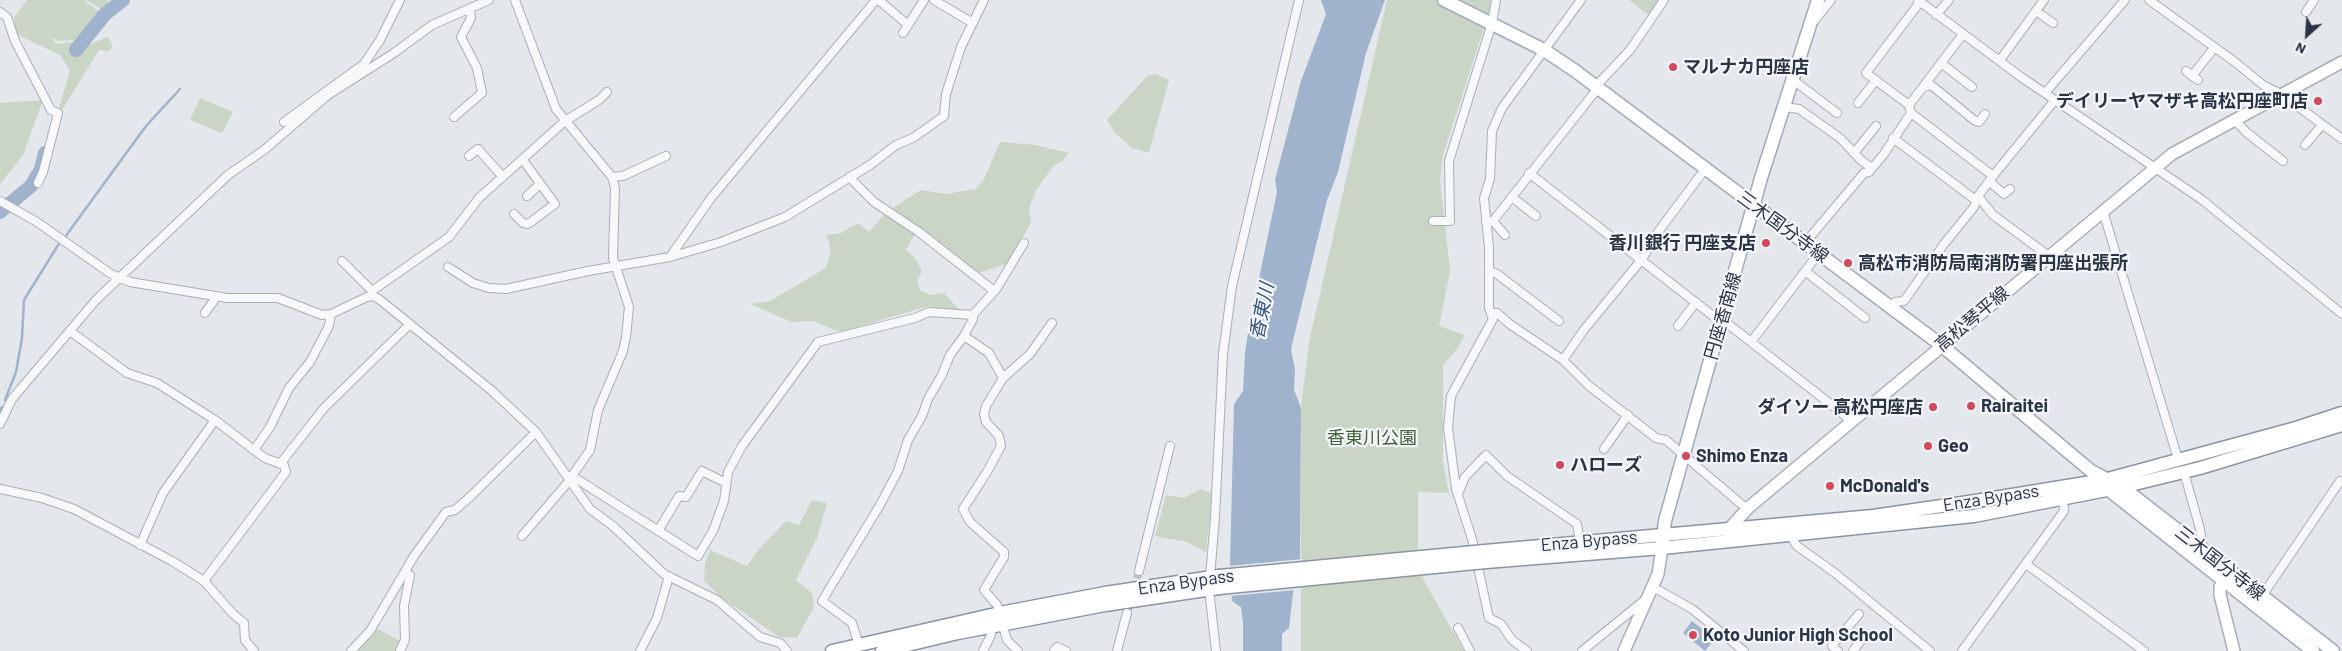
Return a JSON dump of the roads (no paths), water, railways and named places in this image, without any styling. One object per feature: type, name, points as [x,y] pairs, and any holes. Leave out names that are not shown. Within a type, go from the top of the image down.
[{"type":"main road","name":"三木国分寺線","points":[[1444,0],[1544,50],[1597,87],[1754,207],[1891,306],[1941,345],[2107,485],[2225,576],[2313,651]]},
{"type":"main road","name":"円座香南線","points":[[1662,548],[1662,535],[1683,455],[1754,207],[1818,0]]},
{"type":"main road","name":"高松琴平線","points":[[1730,534],[1747,510],[1941,345],[2155,168],[2185,145],[2342,62]]},
{"type":"main road","name":"Enza Bypass","points":[[832,651],[858,645],[1105,605],[1214,583],[1485,556],[1580,542],[1662,535],[1790,535],[1974,516],[2063,500],[2178,460],[2296,428],[2342,413]]},
{"type":"main road","points":[[2122,487],[2184,472],[2342,425]]},
{"type":"main road","name":"Enza Bypass","points":[[1485,556],[1662,548],[1730,534],[2107,485]]},
{"type":"main road","name":"三木国分寺線","points":[[2107,485],[2122,487],[2203,551],[2225,576],[2262,596],[2333,651]]},
{"type":"main road","points":[[1624,651],[1653,587],[1661,563],[1662,548]]},
{"type":"main road","points":[[2225,576],[2220,587],[2222,607],[2234,651]]},
{"type":"main road","name":"Enza Bypass","points":[[882,651],[910,648],[998,622]]},
{"type":"street","points":[[284,122],[364,64],[371,56],[400,0]]},
{"type":"street","points":[[0,424],[12,399],[70,331],[119,278],[228,176],[264,150],[326,93],[394,53],[432,25],[470,10],[489,0]]},
{"type":"street","points":[[515,0],[556,109],[612,177],[615,188],[612,240],[615,267],[629,307],[624,351],[598,410],[590,450],[522,536]]},
{"type":"street","points":[[903,33],[924,0]]},
{"type":"street","points":[[934,0],[972,22]]},
{"type":"street","points":[[448,267],[473,283],[498,289],[670,257],[721,242],[785,217],[896,145],[913,138],[944,116],[946,94],[972,22],[983,0]]},
{"type":"street","points":[[1216,651],[1215,517],[1223,354],[1232,286],[1299,0]]},
{"type":"street","points":[[1433,221],[1450,221],[1449,161],[1496,0]]},
{"type":"street","points":[[1527,651],[1512,640],[1501,624],[1490,618],[1477,558],[1458,494],[1448,428],[1452,396],[1472,354],[1493,319],[1491,314],[1489,271],[1490,222],[1484,198],[1490,179],[1492,131],[1496,117],[1581,0]]},
{"type":"street","points":[[1490,222],[1512,198],[1529,173],[1597,87],[1639,38],[1664,0]]},
{"type":"street","points":[[1810,27],[1831,0]]},
{"type":"street","points":[[1936,15],[1949,0]]},
{"type":"street","points":[[2000,60],[2044,0]]},
{"type":"street","points":[[2045,93],[2125,0]]},
{"type":"street","points":[[2149,0],[2263,85],[2281,94],[2342,138]]},
{"type":"street","points":[[2306,12],[2314,0]]},
{"type":"street","points":[[670,257],[712,198],[878,1],[908,25]]},
{"type":"street","points":[[2010,189],[2004,194],[1992,179],[1866,73],[1919,1],[2045,93],[2221,214],[2342,314]]},
{"type":"street","points":[[454,117],[482,93],[477,68],[461,37],[471,18],[470,10]]},
{"type":"street","points":[[2036,11],[2053,23]]},
{"type":"street","points":[[0,12],[7,17],[15,41],[51,110],[58,113],[43,172],[38,183]]},
{"type":"street","points":[[1805,243],[1864,173],[1872,168],[1893,138],[1923,87],[1963,34]]},
{"type":"street","points":[[2192,76],[2214,48]]},
{"type":"street","points":[[1942,63],[1972,86]]},
{"type":"street","points":[[1793,80],[1837,113]]},
{"type":"street","points":[[1858,103],[1876,80]]},
{"type":"street","points":[[1923,87],[1931,85],[1974,120],[1979,122],[1985,114]]},
{"type":"street","points":[[2,203],[37,222],[119,278],[217,296],[278,298],[322,314],[331,314],[373,294],[449,237],[479,198],[565,121],[607,92]]},
{"type":"street","points":[[1891,306],[1895,302],[1904,301],[1977,198],[2055,100]]},
{"type":"street","points":[[1785,107],[1799,109],[1840,138],[1872,168]]},
{"type":"street","points":[[2234,119],[2246,132],[2283,161]]},
{"type":"street","points":[[2305,145],[2322,125]]},
{"type":"street","points":[[1854,153],[1876,126]]},
{"type":"street","points":[[1893,138],[1977,198],[1993,215],[2049,256]]},
{"type":"street","points":[[470,156],[478,149],[503,177]]},
{"type":"street","points":[[612,177],[623,176],[666,156]]},
{"type":"street","points":[[514,214],[523,223],[528,224],[555,204],[522,160]]},
{"type":"street","points":[[1563,360],[1583,331],[1642,259],[1658,232],[1705,169]]},
{"type":"street","points":[[1529,173],[1717,319],[1723,320],[1752,342],[1851,422]]},
{"type":"street","points":[[848,177],[874,202],[906,222],[993,290]]},
{"type":"street","points":[[527,196],[540,184]]},
{"type":"street","points":[[1512,198],[1536,216]]},
{"type":"street","points":[[2103,211],[2178,460]]},
{"type":"street","points":[[1490,222],[1505,234]]},
{"type":"street","points":[[858,645],[852,623],[822,601],[880,505],[898,471],[908,440],[922,416],[950,355],[964,336],[973,319],[973,315],[993,290],[997,288],[1024,243]]},
{"type":"street","points":[[1752,342],[1819,253]]},
{"type":"street","points":[[342,261],[373,294],[491,390],[536,432],[570,477],[590,509],[613,526],[669,576],[717,600],[760,637],[780,643],[787,651]]},
{"type":"street","points":[[1489,271],[1497,274],[1559,322]]},
{"type":"street","points":[[1805,271],[1865,318]]},
{"type":"street","points":[[205,313],[217,296]]},
{"type":"street","points":[[1678,326],[1696,302]]},
{"type":"street","points":[[570,477],[698,556],[708,541],[720,514],[728,472],[742,446],[818,342],[915,318],[929,312],[973,315]]},
{"type":"street","points":[[1491,314],[1497,313],[1511,326],[1563,360],[1588,385],[1656,438],[1666,440],[1747,510]]},
{"type":"street","points":[[254,450],[270,427],[289,388],[310,362],[329,326],[331,314]]},
{"type":"street","points":[[1018,651],[1006,640],[998,622],[997,605],[984,590],[1004,557],[1004,552],[970,522],[963,509],[999,453],[1001,446],[999,436],[986,422],[984,414],[986,406],[1003,378],[1030,354],[1052,323]]},
{"type":"street","points":[[280,464],[324,408],[410,324]]},
{"type":"street","points":[[70,331],[127,373],[157,383],[215,420],[265,458],[284,465],[286,472],[204,581]]},
{"type":"street","points":[[964,336],[989,353],[1003,378]]},
{"type":"street","points":[[1604,449],[1628,415]]},
{"type":"street","points":[[140,545],[163,493],[215,420]]},
{"type":"street","points":[[351,651],[370,631],[404,573],[446,512],[455,510],[471,496],[536,432]]},
{"type":"street","points":[[1139,572],[1170,446]]},
{"type":"street","points":[[1458,494],[1465,477],[1486,455],[1507,476],[1577,524],[1580,542]]},
{"type":"street","points":[[658,531],[680,496],[686,498],[702,471],[726,483]]},
{"type":"street","points":[[2184,472],[2200,528],[2203,551]]},
{"type":"street","points":[[2262,596],[2340,480]]},
{"type":"street","points":[[0,489],[59,503],[172,561],[204,581],[233,614],[244,623],[244,640],[254,651]]},
{"type":"street","points":[[1962,651],[2014,576],[2026,564],[2064,511],[2063,500]]},
{"type":"street","points":[[1790,535],[1797,546],[1835,573],[1930,651]]},
{"type":"street","points":[[2026,564],[2144,651]]},
{"type":"street","points":[[400,651],[405,640],[404,606],[410,575],[404,573]]},
{"type":"street","points":[[640,651],[657,618],[669,576]]},
{"type":"street","points":[[1653,587],[1692,609],[1744,651]]},
{"type":"street","points":[[1582,651],[1640,602],[1648,598]]},
{"type":"street","points":[[1117,651],[1127,613]]},
{"type":"street","points":[[1838,651],[1832,646],[1859,614]]},
{"type":"street","points":[[983,651],[998,622]]},
{"type":"street","points":[[1458,628],[1470,651]]},
{"type":"street","points":[[1853,651],[1866,634]]},
{"type":"street","points":[[1054,651],[1057,647],[1066,651]]},
{"type":"water","name":"香東川","points":[[1321,0],[1385,0],[1366,53],[1338,172],[1327,200],[1291,349],[1295,369],[1294,390],[1301,408],[1300,561],[1293,593],[1289,628],[1282,634],[1282,651],[1243,651],[1241,607],[1232,601],[1230,564],[1234,404],[1243,391],[1245,353],[1249,326],[1277,192],[1275,180],[1301,81],[1326,14]]},
{"type":"water","points":[[1692,621],[1715,639],[1705,651],[1683,633]]},
{"type":"waterway","points":[[76,50],[105,14],[123,0]]},
{"type":"waterway","points":[[65,237],[146,126],[180,89]]},
{"type":"waterway","points":[[0,212],[31,186],[41,169],[45,153]]},
{"type":"waterway","points":[[5,400],[16,372],[22,338],[24,300],[60,242]]},
{"type":"waterway","points":[[0,411],[2,407]]},
{"type":"tunnel","points":[[1127,613],[1139,571]]},
{"type":"place","name":"マルナカ円座店","points":[[1673,67]]},
{"type":"place","name":"デイリーヤマザキ高松円座町店","points":[[2318,101]]},
{"type":"place","name":"香川銀行 円座支店","points":[[1766,243]]},
{"type":"place","name":"高松市消防局南消防署円座出張所","points":[[1848,263]]},
{"type":"place","name":"Rairaitei","points":[[1971,406]]},
{"type":"place","name":"ダイソー 高松円座店","points":[[1933,407]]},
{"type":"place","name":"Geo","points":[[1928,446]]},
{"type":"place","name":"Shimo Enza","points":[[1686,456]]},
{"type":"place","name":"ハローズ","points":[[1560,465]]},
{"type":"place","name":"McDonald's","points":[[1830,486]]},
{"type":"place","name":"Koto Junior High School","points":[[1693,635]]},
{"type":"park label","name":"香東川公園","points":[[1372,438]]}]
